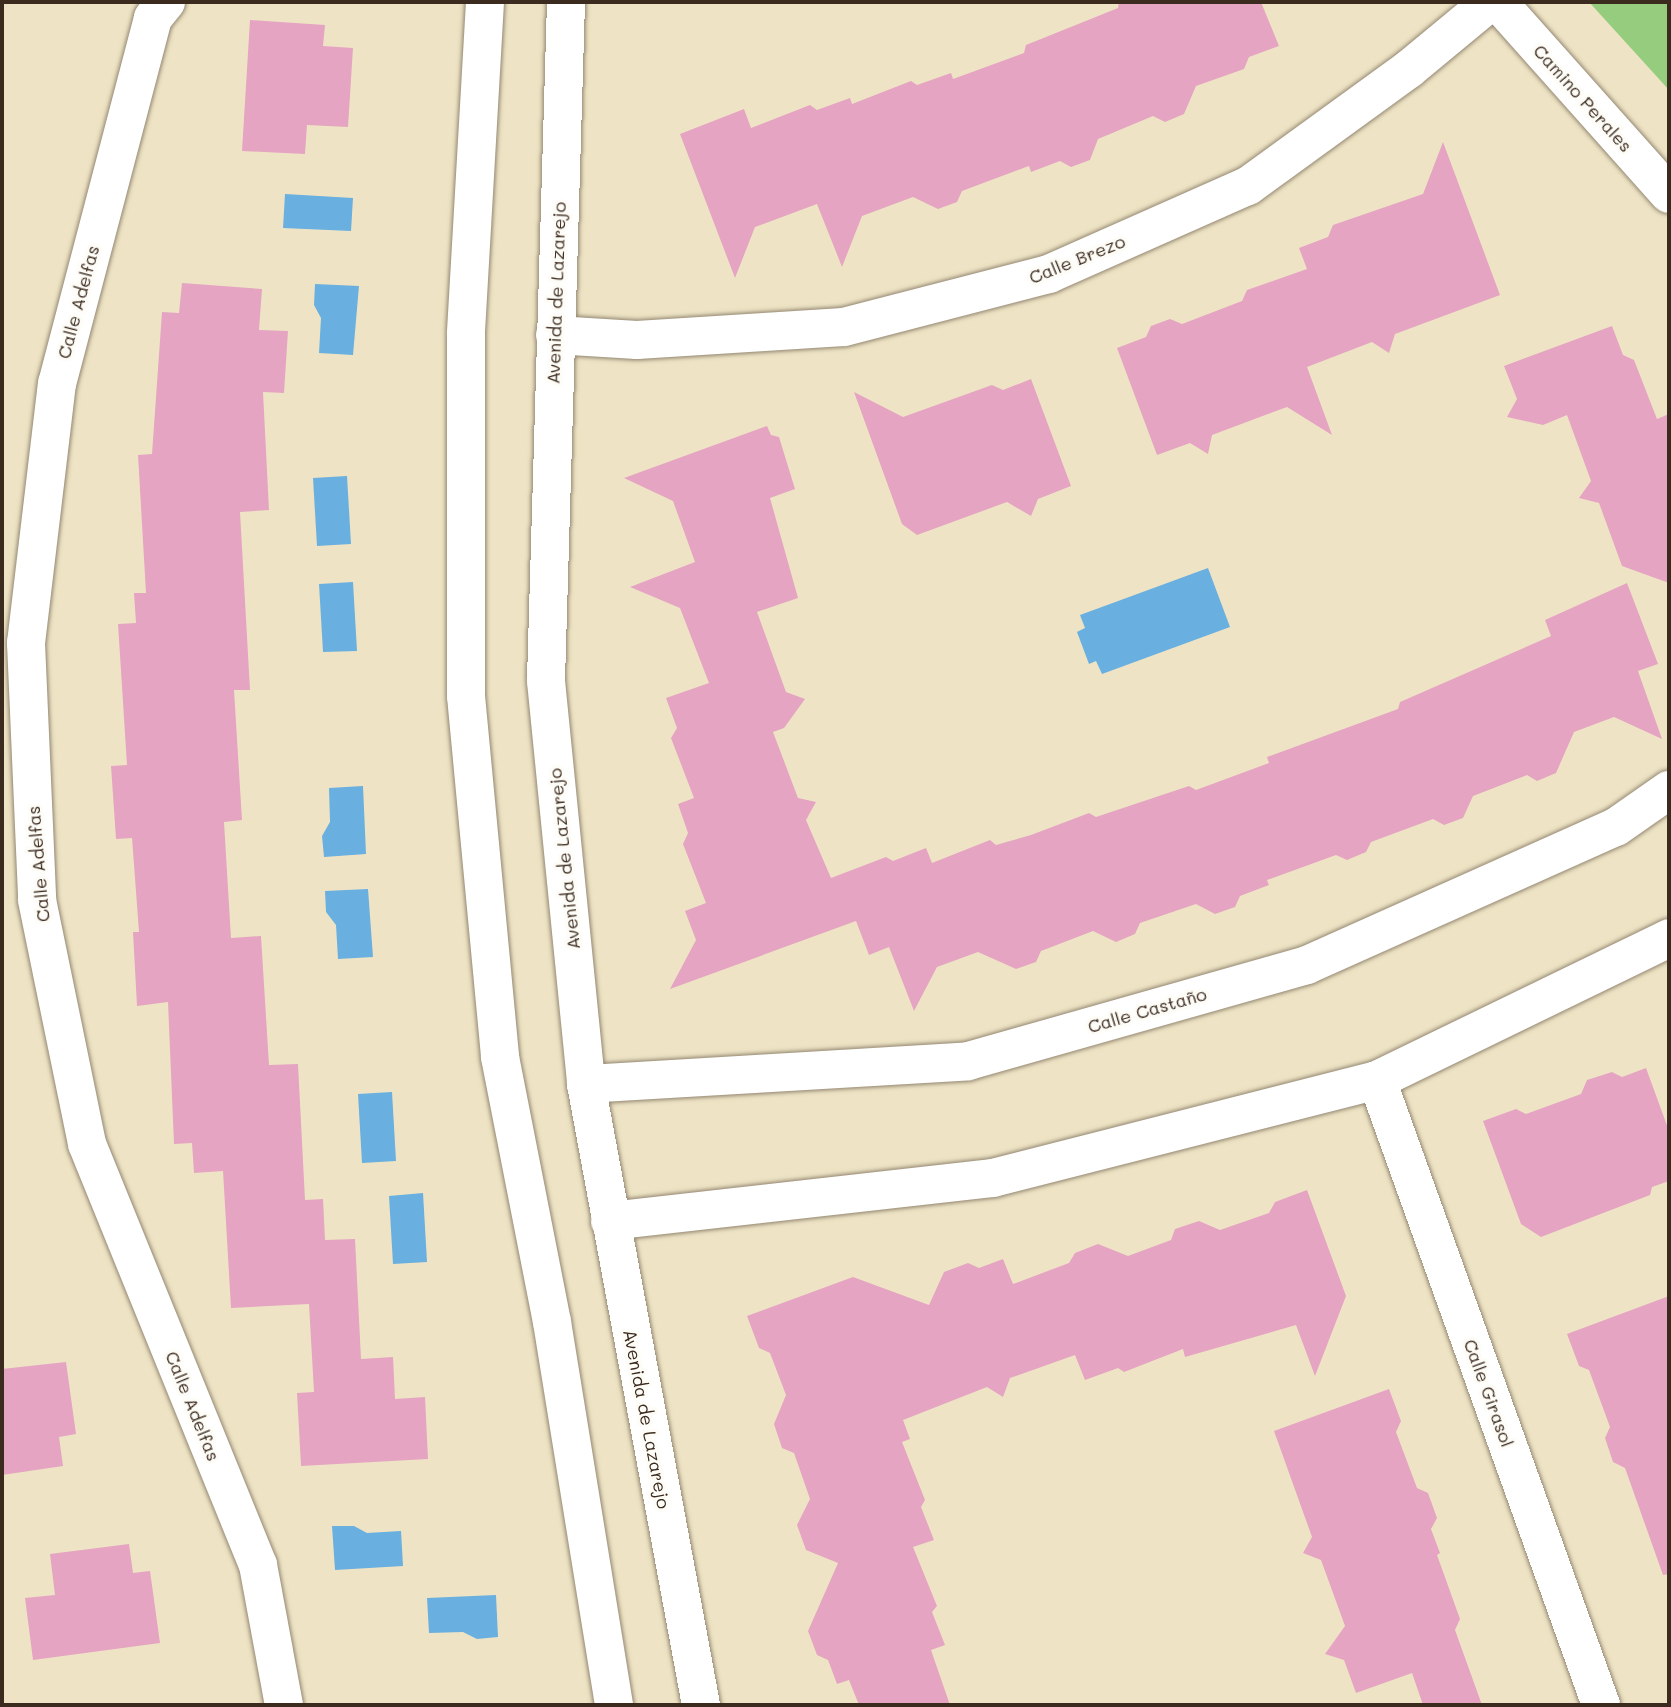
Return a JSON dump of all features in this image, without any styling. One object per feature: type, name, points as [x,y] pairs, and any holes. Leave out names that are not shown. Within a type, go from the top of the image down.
[{"type":"street","name":"Calle Adelfas","points":[[166,2],[153,18],[57,383],[26,643],[37,900],[87,1144],[258,1565],[284,1705]]},
{"type":"street","points":[[485,2],[466,334],[466,696],[500,1057],[552,1322],[614,1705]]},
{"type":"street","name":"Avenida de Lazarejo","points":[[566,2],[546,681],[586,1084],[701,1705]]},
{"type":"street","name":"Calle Brezo","points":[[555,335],[637,340],[844,327],[1049,274],[1248,186],[1409,69],[1490,2]]},
{"type":"street","name":"Camino Perales","points":[[1498,2],[1669,194]]},
{"type":"street","name":"Calle Castaño","points":[[586,1084],[968,1061],[1307,965],[1616,827],[1669,790]]},
{"type":"street","points":[[610,1221],[993,1178],[1377,1080],[1669,938]]},
{"type":"street","name":"Calle Girasol","points":[[1377,1080],[1601,1705]]},
{"type":"green space","points":[[1589,2],[1669,2],[1669,90]]},
{"type":"water","points":[[285,194],[353,198],[351,231],[283,228]]},
{"type":"water","points":[[315,284],[359,286],[353,355],[319,353],[321,318],[314,305]]},
{"type":"water","points":[[347,476],[351,544],[317,546],[313,478]]},
{"type":"water","points":[[1208,568],[1230,627],[1102,674],[1096,661],[1089,664],[1077,632],[1085,628],[1080,615]]},
{"type":"water","points":[[353,582],[357,651],[323,652],[319,584]]},
{"type":"water","points":[[363,786],[366,854],[324,857],[322,836],[330,822],[329,788]]},
{"type":"water","points":[[368,889],[373,957],[338,959],[336,925],[326,912],[325,891]]},
{"type":"water","points":[[392,1092],[396,1161],[362,1163],[358,1094]]},
{"type":"water","points":[[423,1193],[427,1262],[393,1264],[389,1196]]},
{"type":"water","points":[[332,1526],[354,1526],[367,1533],[401,1531],[403,1566],[335,1570]]},
{"type":"water","points":[[496,1595],[498,1637],[477,1639],[463,1632],[429,1633],[427,1598]]},
{"type":"building","points":[[1119,2],[1261,2],[1279,46],[1249,57],[1244,69],[1196,86],[1184,114],[1165,122],[1153,116],[1098,139],[1090,160],[1071,167],[1060,161],[1031,172],[1029,166],[962,191],[957,202],[938,209],[913,197],[862,216],[842,267],[817,204],[755,227],[735,278],[680,134],[744,109],[751,128],[810,105],[817,110],[850,98],[852,104],[911,81],[917,85],[951,73],[953,79],[1024,53],[1026,45],[1118,8]]},
{"type":"building","points":[[250,20],[325,25],[323,46],[353,48],[348,127],[307,125],[305,154],[242,151]]},
{"type":"building","points":[[1443,142],[1500,295],[1395,334],[1389,353],[1372,342],[1307,367],[1332,435],[1287,407],[1212,435],[1208,454],[1190,443],[1157,455],[1117,348],[1146,337],[1151,326],[1170,319],[1182,324],[1242,301],[1247,290],[1307,269],[1299,248],[1328,237],[1333,225],[1423,194]]},
{"type":"building","points":[[182,283],[262,289],[259,330],[288,331],[284,393],[263,392],[269,510],[240,512],[250,690],[234,690],[242,820],[224,822],[231,938],[261,936],[269,1065],[298,1064],[305,1200],[323,1199],[325,1240],[355,1239],[361,1359],[393,1357],[395,1399],[425,1397],[428,1459],[301,1466],[297,1393],[314,1392],[309,1304],[231,1308],[223,1171],[194,1173],[192,1143],[174,1144],[168,1002],[137,1006],[133,932],[139,932],[132,838],[116,839],[111,766],[127,765],[118,624],[136,623],[134,593],[146,593],[138,455],[152,454],[162,312],[179,313]]},
{"type":"building","points":[[1612,326],[1623,355],[1634,360],[1657,419],[1669,414],[1669,583],[1622,566],[1599,503],[1579,498],[1591,481],[1567,415],[1543,425],[1507,417],[1517,399],[1504,366]]},
{"type":"building","points":[[1031,379],[1071,486],[1038,499],[1031,516],[1007,502],[917,535],[902,524],[854,392],[903,417],[992,385],[1003,390]]},
{"type":"building","points":[[767,426],[771,435],[779,437],[795,489],[770,498],[798,598],[757,612],[786,692],[805,699],[784,728],[773,732],[798,798],[816,802],[806,820],[831,878],[886,857],[893,861],[926,848],[932,863],[990,840],[996,845],[1089,813],[1096,817],[1189,786],[1196,790],[1269,763],[1267,757],[1398,709],[1400,702],[1551,636],[1545,620],[1627,583],[1658,664],[1638,671],[1662,739],[1614,717],[1574,732],[1556,773],[1537,781],[1527,775],[1473,796],[1463,818],[1444,825],[1433,819],[1371,842],[1366,852],[1347,860],[1336,855],[1267,880],[1269,885],[1240,896],[1235,907],[1215,914],[1196,904],[1140,923],[1135,934],[1116,942],[1093,931],[1041,951],[1036,962],[1016,969],[978,952],[937,967],[914,1011],[889,947],[869,955],[856,921],[670,989],[696,940],[685,911],[706,903],[683,844],[688,833],[678,804],[694,798],[671,738],[677,728],[666,698],[709,683],[680,608],[630,587],[695,562],[673,501],[624,478]]},
{"type":"building","points":[[1646,1068],[1669,1131],[1669,1181],[1652,1187],[1650,1195],[1541,1237],[1521,1224],[1483,1121],[1516,1109],[1526,1114],[1581,1094],[1587,1080],[1612,1072],[1622,1077]]},
{"type":"building","points":[[1307,1190],[1346,1296],[1315,1376],[1296,1325],[1185,1357],[1183,1349],[1124,1372],[1118,1368],[1085,1380],[1075,1355],[1010,1378],[1003,1397],[987,1387],[903,1420],[910,1439],[902,1442],[925,1500],[921,1507],[934,1540],[913,1547],[937,1606],[932,1612],[945,1645],[931,1650],[950,1705],[859,1705],[849,1680],[837,1684],[828,1660],[817,1655],[808,1631],[838,1563],[806,1550],[797,1525],[810,1499],[794,1453],[782,1448],[774,1424],[786,1395],[770,1353],[759,1348],[747,1316],[853,1277],[929,1305],[944,1272],[968,1263],[979,1268],[1003,1259],[1013,1284],[1069,1263],[1075,1253],[1098,1244],[1128,1256],[1171,1240],[1175,1229],[1199,1221],[1220,1230],[1269,1213],[1275,1202]]},
{"type":"building","points":[[1669,1296],[1669,1574],[1663,1575],[1625,1468],[1613,1462],[1605,1438],[1610,1427],[1589,1370],[1579,1366],[1567,1334]]},
{"type":"building","points":[[66,1362],[76,1434],[59,1437],[63,1466],[2,1475],[2,1369]]},
{"type":"building","points":[[1389,1389],[1401,1421],[1396,1432],[1417,1488],[1428,1493],[1437,1518],[1431,1529],[1440,1553],[1437,1555],[1460,1619],[1455,1630],[1482,1705],[1423,1705],[1412,1673],[1356,1693],[1344,1660],[1325,1654],[1345,1626],[1321,1560],[1303,1553],[1312,1537],[1274,1431]]},
{"type":"building","points":[[129,1544],[133,1573],[150,1571],[160,1643],[33,1660],[25,1598],[55,1595],[50,1554]]}]
